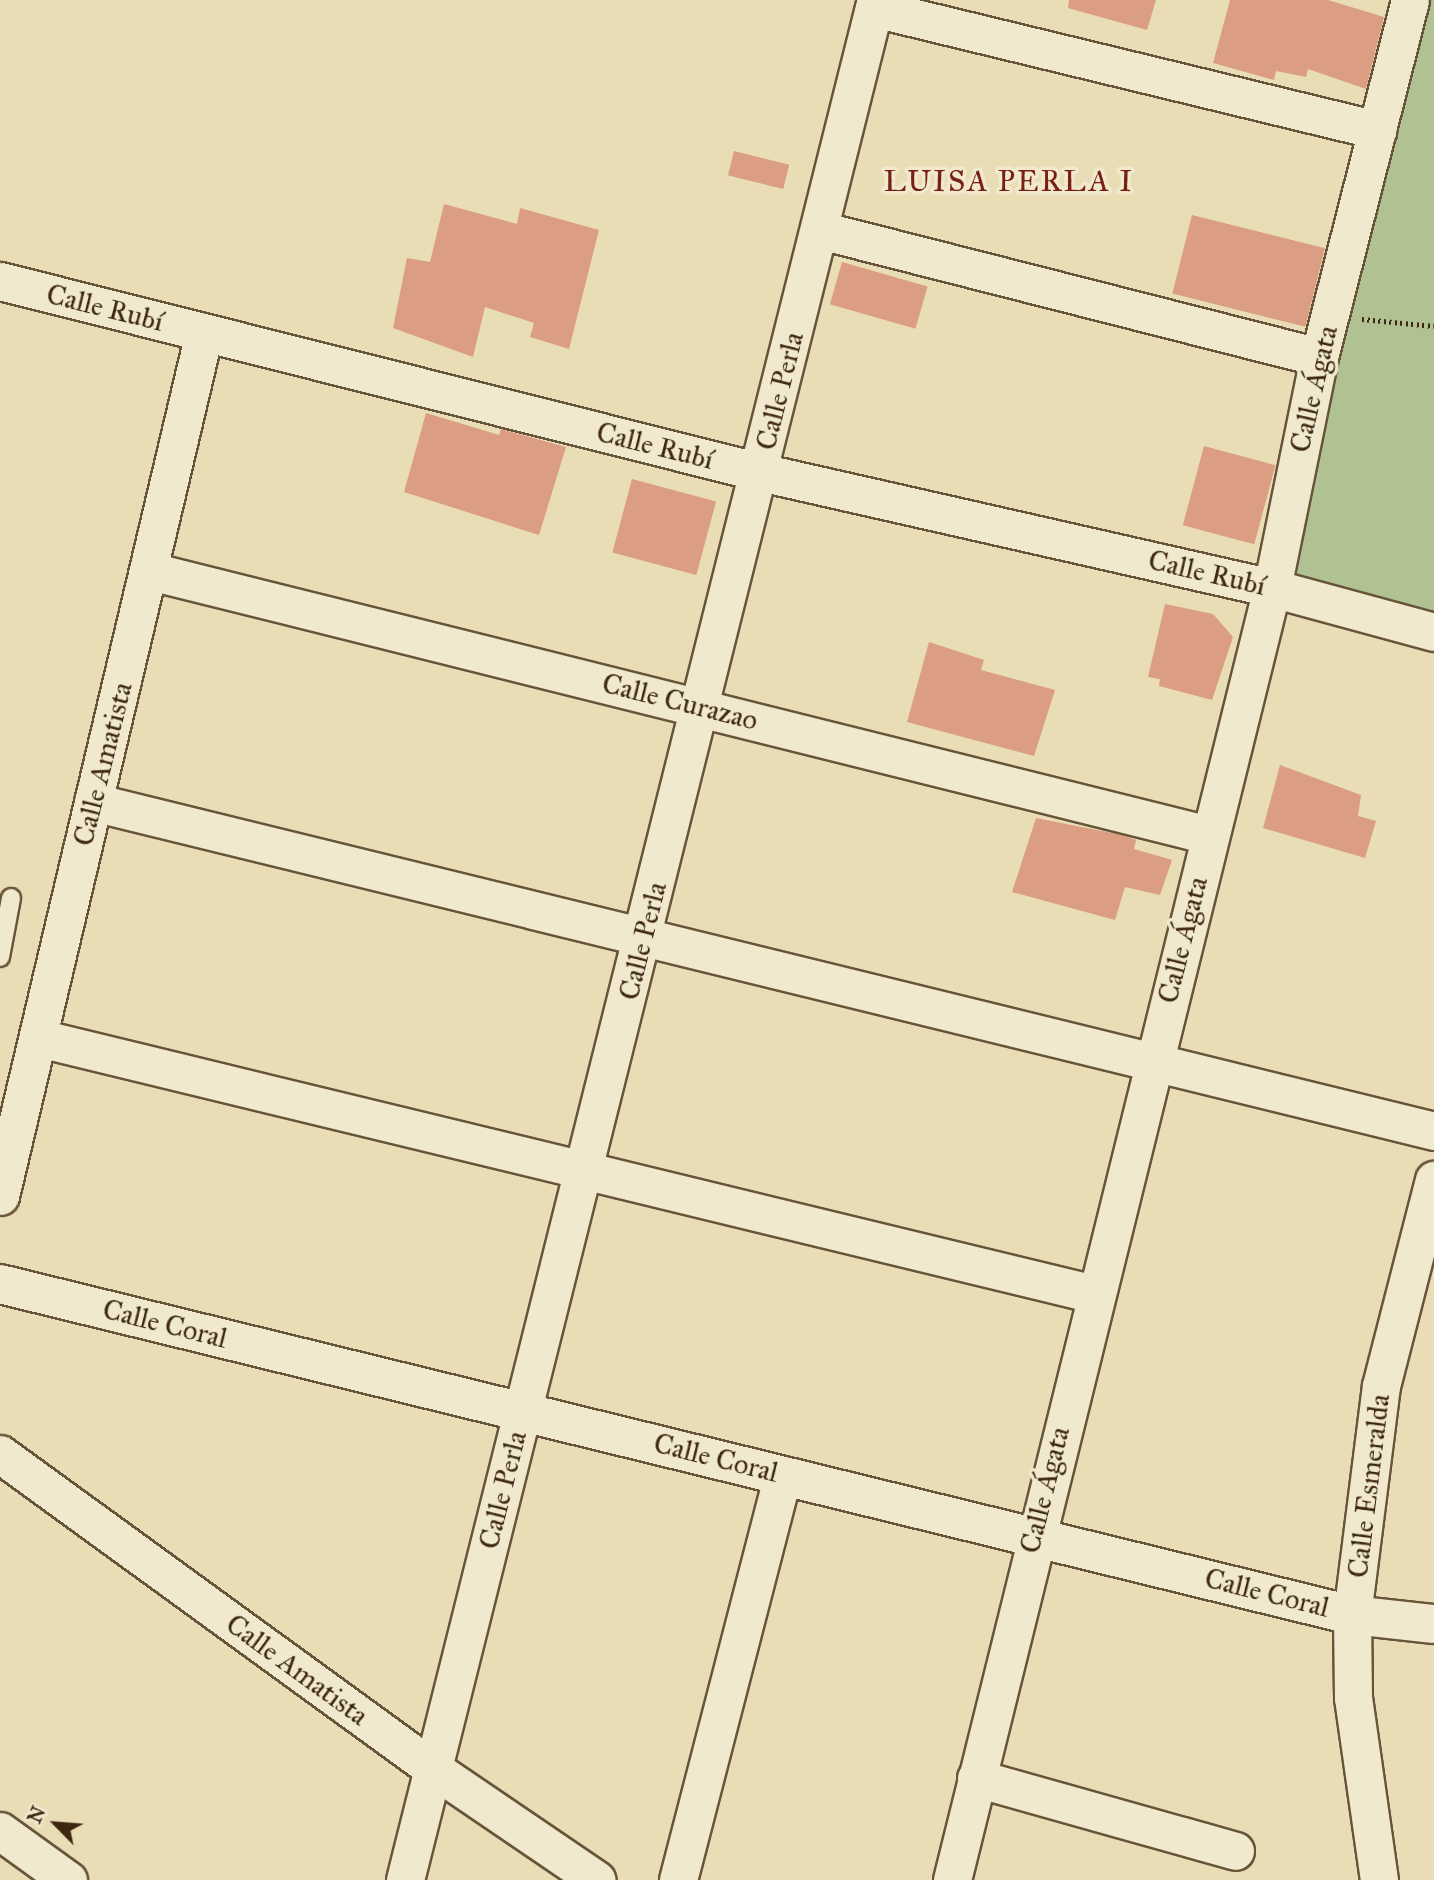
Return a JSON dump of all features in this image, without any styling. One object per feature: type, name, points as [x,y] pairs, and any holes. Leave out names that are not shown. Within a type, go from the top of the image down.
[{"type":"street","name":"Calle Ágata","points":[[952,1880],[1094,1294],[1272,588],[1319,357],[1410,0]]},
{"type":"street","points":[[875,4],[1377,130]]},
{"type":"street","name":"Calle Perla","points":[[405,1880],[582,1172],[645,939],[875,4]]},
{"type":"street","points":[[820,230],[1319,357]]},
{"type":"street","name":"Calle Rubí","points":[[0,281],[760,472],[1272,588],[1434,632]]},
{"type":"street","name":"Calle Amatista","points":[[0,1196],[150,571],[204,333]]},
{"type":"street","name":"Calle Curazao","points":[[150,571],[1209,835]]},
{"type":"street","points":[[93,802],[1152,1065],[1434,1131]]},
{"type":"street","points":[[39,1038],[582,1172],[1094,1294]]},
{"type":"street","name":"Calle Esmeralda","points":[[1378,1880],[1353,1698],[1352,1615],[1381,1386],[1434,1180]]},
{"type":"street","name":"Calle Coral","points":[[0,1284],[783,1475],[1035,1533],[1352,1615],[1434,1624]]},
{"type":"street","name":"Calle Amatista","points":[[0,1454],[432,1768],[597,1880]]},
{"type":"street","points":[[678,1880],[783,1475]]},
{"type":"street","points":[[976,1778],[1235,1851]]},
{"type":"street","points":[[0,1831],[68,1880]]},
{"type":"lane","points":[[0,957],[11,898]]},
{"type":"path","points":[[1330,316],[1434,326]]},
{"type":"green space","points":[[1412,0],[1434,0],[1434,632],[1272,588]]},
{"type":"building","points":[[1069,0],[1156,0],[1147,30],[1068,8]]},
{"type":"building","points":[[1230,0],[1328,0],[1384,17],[1366,89],[1308,69],[1306,77],[1276,71],[1274,80],[1213,63]]},
{"type":"building","points":[[734,151],[789,165],[783,189],[728,175]]},
{"type":"building","points":[[444,204],[517,224],[520,208],[599,230],[569,349],[530,337],[534,323],[485,307],[473,357],[393,328],[407,258],[430,262]]},
{"type":"building","points":[[1192,215],[1325,248],[1305,327],[1172,294]]},
{"type":"building","points":[[842,262],[928,287],[915,329],[830,304]]},
{"type":"building","points":[[426,413],[499,435],[501,429],[566,447],[539,535],[404,492]]},
{"type":"building","points":[[1204,446],[1275,465],[1254,544],[1183,525]]},
{"type":"building","points":[[632,479],[716,502],[696,575],[612,552]]},
{"type":"building","points":[[1165,604],[1213,614],[1233,637],[1212,700],[1159,686],[1160,679],[1148,677]]},
{"type":"building","points":[[929,642],[984,660],[981,670],[1055,690],[1034,756],[907,722]]},
{"type":"building","points":[[1280,765],[1361,795],[1358,816],[1376,821],[1365,858],[1263,828]]},
{"type":"building","points":[[1036,818],[1122,835],[1136,840],[1134,849],[1172,860],[1160,895],[1125,887],[1115,920],[1012,892]]},
{"type":"district","name":"LUISA PERLA I","points":[[1009,181]]}]
